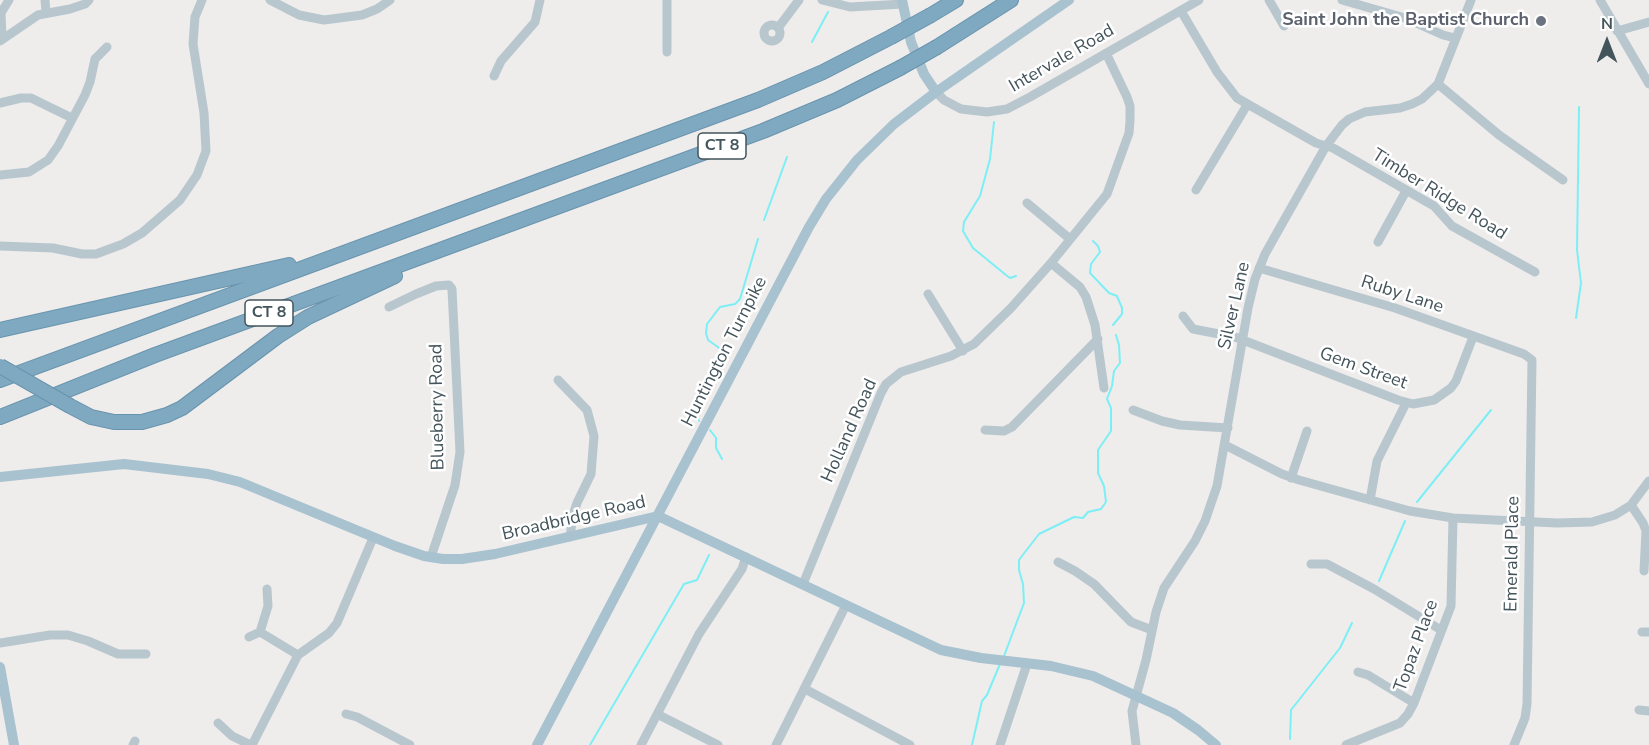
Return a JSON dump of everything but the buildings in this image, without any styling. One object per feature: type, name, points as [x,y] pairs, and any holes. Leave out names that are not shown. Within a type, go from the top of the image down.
[{"type":"highway","name":"CT 8","points":[[0,380],[780,92],[844,62],[956,0]]},
{"type":"highway","name":"CT 8","points":[[0,417],[155,355],[539,214],[837,100],[937,47],[1011,0]]},
{"type":"highway","points":[[0,366],[91,417],[114,422],[142,422],[167,416],[182,408],[278,336],[308,317],[382,281],[493,237],[539,214]]},
{"type":"highway","points":[[0,330],[308,261],[437,219]]},
{"type":"main road","name":"Huntington Turnpike","points":[[537,745],[809,227],[826,199],[867,148],[894,124],[936,92],[1069,0]]},
{"type":"main road","points":[[902,2],[911,42],[924,74],[936,92]]},
{"type":"main road","name":"Broadbridge Road","points":[[0,477],[124,464],[208,474],[240,482],[373,538],[430,557],[451,559],[476,558],[658,516],[942,650],[1074,670],[1137,695],[1186,721],[1216,745]]},
{"type":"main road","points":[[0,667],[14,745]]},
{"type":"street","points":[[1,40],[1,13],[9,0]]},
{"type":"street","points":[[45,0],[46,12]]},
{"type":"street","points":[[1,40],[38,15],[70,9],[85,4],[89,0]]},
{"type":"street","points":[[0,246],[53,248],[75,253],[96,254],[123,244],[142,233],[180,200],[197,175],[206,151],[204,113],[193,44],[195,17],[202,0]]},
{"type":"street","points":[[270,0],[299,15],[324,20],[362,15],[390,0]]},
{"type":"street","points":[[494,76],[501,61],[535,22],[540,0]]},
{"type":"street","points":[[667,0],[667,52]]},
{"type":"street","points":[[778,28],[799,0]]},
{"type":"street","points":[[822,0],[850,7],[902,2]]},
{"type":"street","name":"Intervale Road","points":[[936,92],[944,100],[961,109],[978,112],[1007,109],[1199,0]]},
{"type":"street","points":[[1269,0],[1284,26]]},
{"type":"street","points":[[1342,0],[1405,18],[1455,38]]},
{"type":"street","points":[[1471,0],[1438,84],[1499,135],[1563,180]]},
{"type":"street","points":[[1600,0],[1649,84]]},
{"type":"street","name":"Timber Ridge Road","points":[[1181,11],[1217,72],[1237,98],[1438,209],[1452,226],[1535,272]]},
{"type":"street","points":[[1617,31],[1649,22]]},
{"type":"street","points":[[0,175],[21,174],[42,165],[53,154],[90,82],[95,59],[107,47]]},
{"type":"street","name":"Holland Road","points":[[803,584],[880,393],[886,384],[901,372],[963,351],[981,338],[1051,263],[1107,194],[1129,133],[1130,106],[1106,52]]},
{"type":"street","name":"Silver Lane","points":[[1136,745],[1132,711],[1158,605],[1164,588],[1195,541],[1217,486],[1248,308],[1259,268],[1272,239],[1326,146],[1349,119],[1365,112],[1412,104],[1431,92],[1438,84]]},
{"type":"street","points":[[0,103],[31,98],[72,118]]},
{"type":"street","points":[[1196,190],[1247,105]]},
{"type":"street","points":[[1378,242],[1406,191]]},
{"type":"street","points":[[1027,203],[1070,239]]},
{"type":"street","points":[[1051,263],[1080,286],[1093,314],[1104,388]]},
{"type":"street","name":"Ruby Lane","points":[[1259,268],[1395,308],[1524,354],[1532,360]]},
{"type":"street","name":"Blueberry Road","points":[[389,307],[436,286],[449,285],[452,289],[460,452],[455,484],[430,557]]},
{"type":"street","points":[[928,294],[963,351]]},
{"type":"street","name":"Gem Street","points":[[1184,316],[1193,329],[1235,337],[1406,403],[1434,400],[1451,388],[1456,381],[1473,337]]},
{"type":"street","points":[[985,430],[1004,431],[1012,427],[1098,339]]},
{"type":"street","name":"Emerald Place","points":[[1514,745],[1525,718],[1527,704],[1532,360]]},
{"type":"street","points":[[558,380],[587,411],[594,436],[591,474],[577,502],[570,537]]},
{"type":"street","points":[[1370,500],[1377,461],[1406,403]]},
{"type":"street","points":[[1133,411],[1180,425],[1228,428]]},
{"type":"street","points":[[1291,478],[1307,431]]},
{"type":"street","points":[[1225,445],[1291,478],[1410,511],[1453,518],[1592,522],[1615,515],[1631,504],[1649,481]]},
{"type":"street","points":[[1631,504],[1646,531],[1644,572]]},
{"type":"street","name":"Topaz Place","points":[[1346,745],[1400,723],[1414,703],[1451,606],[1453,518]]},
{"type":"street","points":[[218,723],[232,736],[252,745],[298,655],[329,633],[337,623],[373,538]]},
{"type":"street","points":[[641,745],[699,634],[742,569],[746,557]]},
{"type":"street","points":[[1058,562],[1094,584],[1131,622],[1152,630]]},
{"type":"street","points":[[1311,564],[1327,564],[1442,630]]},
{"type":"street","points":[[260,632],[268,606],[267,589]]},
{"type":"street","points":[[776,745],[846,605]]},
{"type":"street","points":[[260,632],[298,655]]},
{"type":"street","points":[[249,636],[260,632]]},
{"type":"street","points":[[0,643],[50,635],[68,635],[88,640],[118,654],[146,654]]},
{"type":"street","points":[[1000,745],[1028,663]]},
{"type":"street","points":[[1358,672],[1368,675],[1414,703]]},
{"type":"street","points":[[805,689],[910,745]]},
{"type":"street","points":[[1639,710],[1649,711]]},
{"type":"street","points":[[346,714],[357,717],[410,745]]},
{"type":"street","points":[[657,714],[718,745]]},
{"type":"waterway","points":[[812,42],[828,12]]},
{"type":"waterway","points":[[1576,318],[1581,283],[1577,250],[1579,107]]},
{"type":"waterway","points":[[994,122],[990,159],[980,196],[964,222],[963,231],[973,248],[1010,278],[1016,276]]},
{"type":"waterway","points":[[764,220],[787,157]]},
{"type":"waterway","points":[[699,421],[698,417],[706,395],[725,359],[722,350],[708,340],[707,324],[720,307],[735,304],[740,299],[758,239]]},
{"type":"waterway","points":[[1093,241],[1100,252],[1091,264],[1090,273],[1109,293],[1117,296],[1122,308],[1122,314],[1113,325]]},
{"type":"waterway","points":[[1004,656],[1024,603],[1019,560],[1039,534],[1074,517],[1083,518],[1088,512],[1101,509],[1106,502],[1104,486],[1098,473],[1098,450],[1111,431],[1111,408],[1107,399],[1114,371],[1120,363],[1116,335]]},
{"type":"waterway","points":[[1417,502],[1491,410]]},
{"type":"waterway","points":[[710,430],[716,438],[716,448],[722,459]]},
{"type":"waterway","points":[[1379,581],[1405,521]]},
{"type":"waterway","points":[[590,745],[684,584],[697,580],[709,555]]},
{"type":"waterway","points":[[1290,739],[1291,710],[1340,648],[1352,623]]},
{"type":"waterway","points":[[972,745],[982,701],[987,695],[1000,664]]},
{"type":"place","name":"Saint John the Baptist Church","points":[[1541,21]]}]
